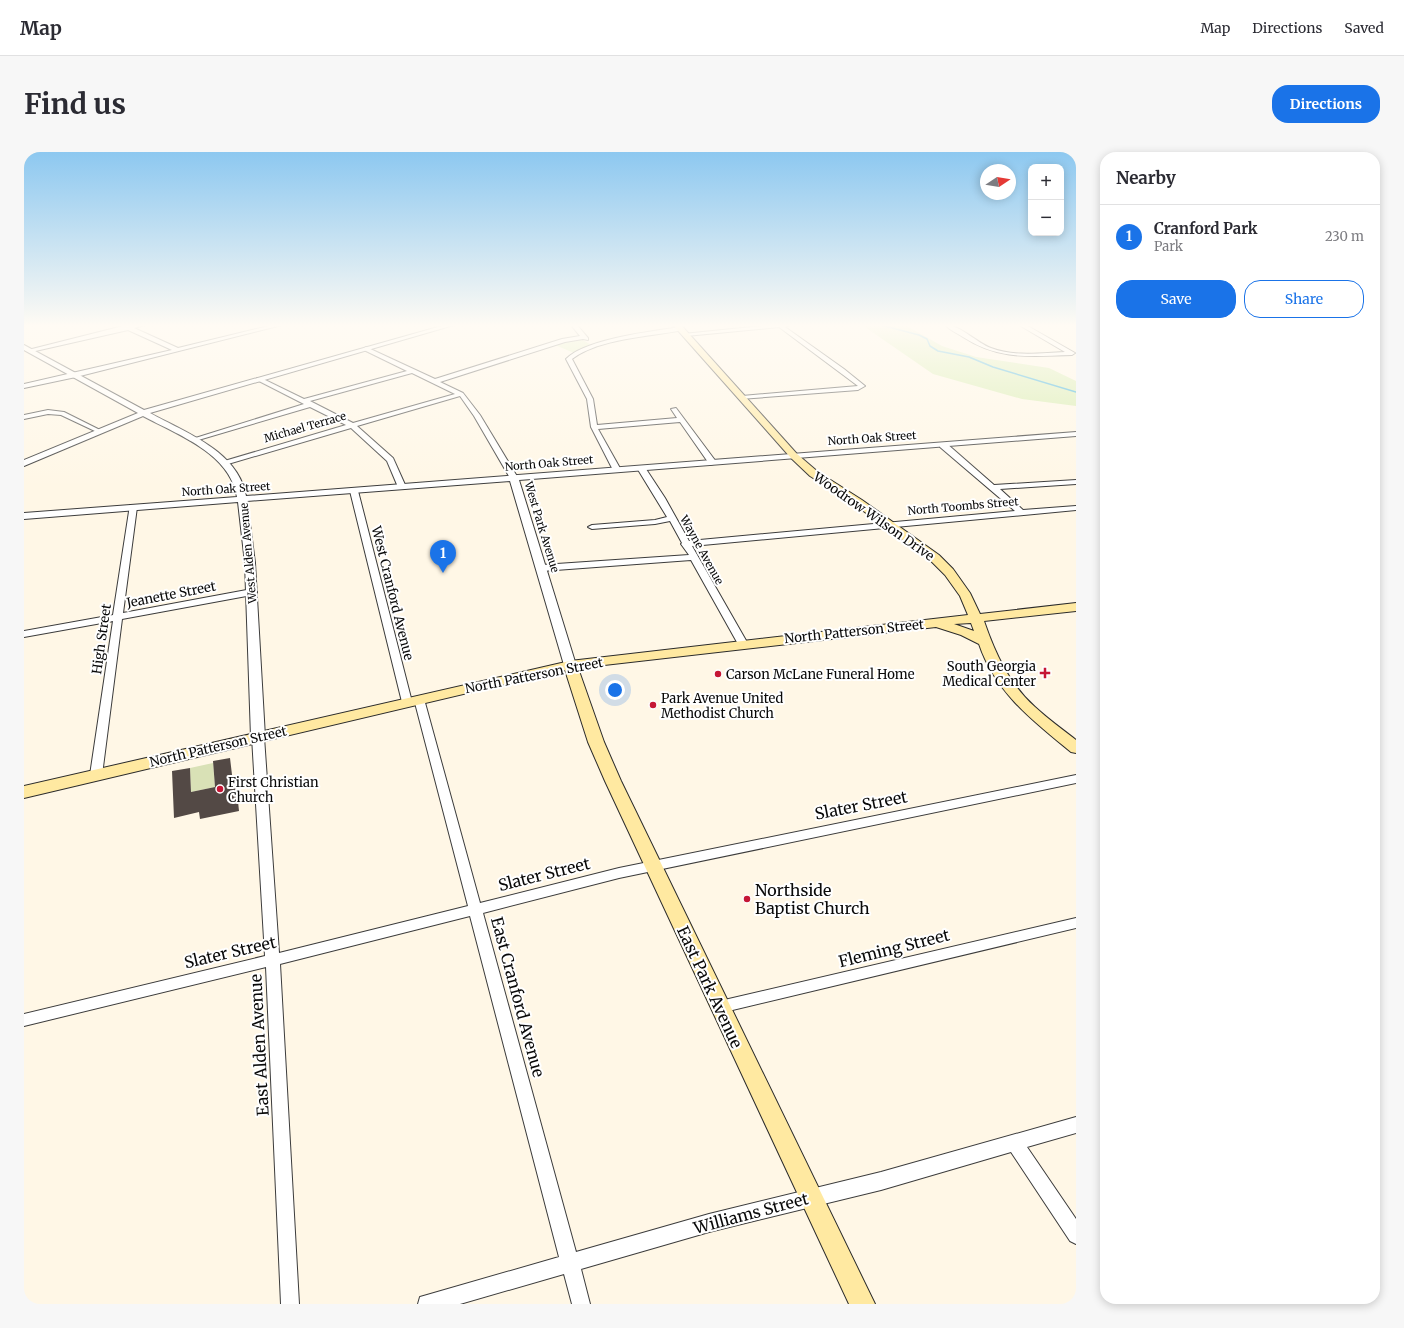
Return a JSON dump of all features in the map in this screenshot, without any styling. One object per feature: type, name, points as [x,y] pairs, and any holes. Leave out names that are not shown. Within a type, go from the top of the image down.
[{"type":"main road","name":"Woodrow Wilson Drive","points":[[725,379],[794,456],[814,474],[890,525],[935,558],[949,572],[966,596],[989,654],[1009,687],[1028,710],[1076,748]]},
{"type":"main road","name":"North Patterson Street","points":[[24,792],[570,665],[1076,607]]},
{"type":"main road","points":[[932,623],[966,632],[985,642]]},
{"type":"main road","name":"East Park Avenue","points":[[570,665],[596,742],[720,1007],[862,1304]]},
{"type":"street","points":[[24,386],[58,379]]},
{"type":"street","name":"West Alden Avenue","points":[[83,379],[193,440],[225,462],[231,469],[243,500],[252,592],[258,737]]},
{"type":"street","points":[[24,463],[144,412],[259,379],[352,425],[390,460],[402,487]]},
{"type":"street","points":[[304,401],[386,379]]},
{"type":"street","name":"West Park Avenue","points":[[430,379],[461,394],[476,415],[514,478],[570,665]]},
{"type":"street","points":[[435,381],[442,379]]},
{"type":"street","points":[[579,379],[590,399],[594,427],[617,470]]},
{"type":"street","points":[[742,398],[858,388],[862,386],[853,379]]},
{"type":"street","name":"Michael Terrace","points":[[225,462],[461,394]]},
{"type":"street","points":[[193,440],[311,404]]},
{"type":"street","points":[[674,409],[713,463]]},
{"type":"street","points":[[24,417],[48,412],[62,413],[99,431]]},
{"type":"street","points":[[594,427],[683,420]]},
{"type":"street","name":"North Oak Street","points":[[24,516],[1076,434]]},
{"type":"street","points":[[943,445],[1021,513]]},
{"type":"street","name":"Wayne Avenue","points":[[641,468],[672,518],[685,544],[743,644]]},
{"type":"street","points":[[993,487],[1076,482]]},
{"type":"street","name":"West Cranford Avenue","points":[[354,491],[413,701]]},
{"type":"street","name":"High Street","points":[[96,775],[133,507]]},
{"type":"street","name":"North Toombs Street","points":[[685,544],[1076,508]]},
{"type":"street","points":[[592,527],[655,522],[672,518]]},
{"type":"street","points":[[542,568],[693,557]]},
{"type":"street","name":"Jeanette Street","points":[[24,634],[118,618],[252,592]]},
{"type":"street","name":"East Cranford Avenue","points":[[413,701],[475,909],[580,1304]]},
{"type":"street","name":"East Alden Avenue","points":[[258,737],[286,1197],[290,1304]]},
{"type":"street","name":"Slater Street","points":[[24,1020],[653,865],[1076,779]]},
{"type":"street","name":"Fleming Street","points":[[720,1007],[1076,923]]},
{"type":"street","name":"Williams Street","points":[[428,1304],[569,1262],[810,1197],[880,1182],[1076,1124]]},
{"type":"street","points":[[1015,1143],[1076,1234]]},
{"type":"green space","points":[[950,379],[1071,379],[1076,381],[1076,406],[1022,399]]},
{"type":"green space","points":[[213,763],[215,787],[191,792],[190,768]]},
{"type":"building","name":"First Christian Church","points":[[230,758],[233,783],[236,782],[239,811],[200,819],[199,812],[174,818],[172,771],[190,768],[191,792],[215,787],[213,761]]},
{"type":"waterway","points":[[1032,379],[1076,392]]},
{"type":"place","name":"Cranford Park","points":[[443,573]]},
{"type":"place","name":"South Georgia Medical Center","points":[[1045,673]]},
{"type":"place","name":"Carson McLane Funeral Home","points":[[718,674]]},
{"type":"place","name":"Park Avenue United Methodist Church","points":[[653,705]]},
{"type":"place","name":"First Christian Church","points":[[220,789]]},
{"type":"place","name":"Northside Baptist Church","points":[[747,899]]}]
